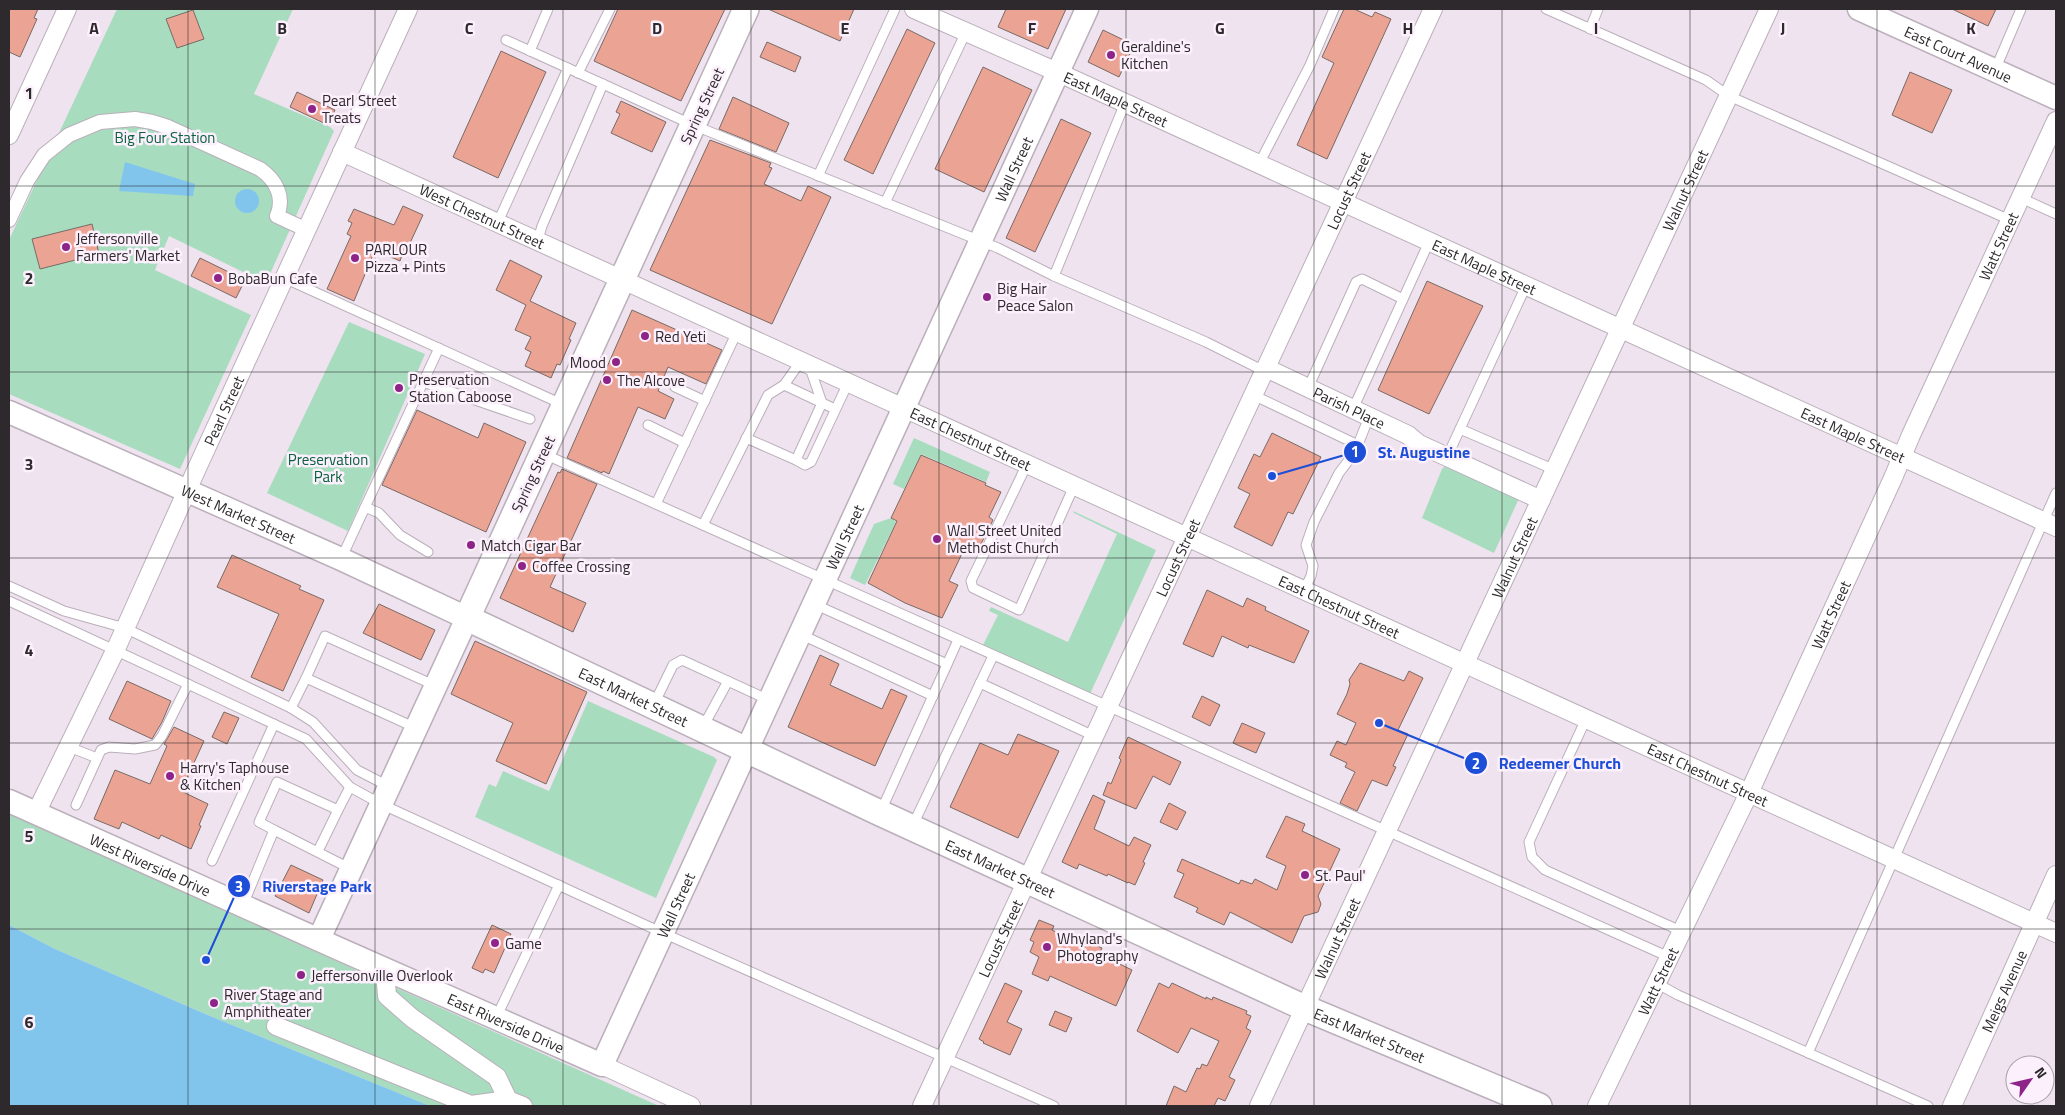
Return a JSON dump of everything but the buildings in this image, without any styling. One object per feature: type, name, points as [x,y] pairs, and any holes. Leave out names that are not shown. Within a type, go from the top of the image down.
[{"type":"main road","name":"Spring Street","points":[[467,618],[746,9]]},
{"type":"main road","name":"East Market Street","points":[[467,618],[880,813],[1305,1008],[1539,1106]]},
{"type":"street","points":[[9,135],[67,9]]},
{"type":"street","name":"Pearl Street","points":[[36,813],[115,650],[186,491],[408,9]]},
{"type":"street","name":"East Maple Street","points":[[914,9],[1057,72],[2050,524]]},
{"type":"street","name":"Wall Street","points":[[602,1065],[1087,9]]},
{"type":"street","name":"Locust Street","points":[[922,1106],[1432,9]]},
{"type":"street","name":"Walnut Street","points":[[1259,1106],[1770,9]]},
{"type":"street","name":"East Court Avenue","points":[[1859,9],[2056,98]]},
{"type":"street","points":[[9,220],[34,167],[56,144],[69,135],[100,122],[117,119],[135,119],[168,127],[264,172],[274,183],[279,193],[280,207],[277,216],[307,230]]},
{"type":"street","name":"Watt Street","points":[[1597,1106],[1749,793],[2056,121]]},
{"type":"street","name":"West Chestnut Street","points":[[342,152],[537,243],[622,280]]},
{"type":"street","name":"East Chestnut Street","points":[[622,280],[2056,933]]},
{"type":"street","name":"Parish Place","points":[[1265,369],[1361,413],[1446,457],[1541,500]]},
{"type":"street","name":"West Market Street","points":[[9,412],[341,559],[467,618]]},
{"type":"street","name":"Spring Street","points":[[319,939],[467,618]]},
{"type":"street","name":"West Riverside Drive","points":[[9,801],[319,939]]},
{"type":"street","name":"Meigs Avenue","points":[[1952,1106],[2056,874]]},
{"type":"street","name":"East Riverside Drive","points":[[319,939],[385,971],[602,1065],[691,1106]]},
{"type":"street","points":[[385,971],[388,996],[412,1018],[497,1077],[515,1103]]},
{"type":"street","points":[[276,1026],[471,1106],[515,1103]]},
{"type":"lane","points":[[530,51],[548,9]]},
{"type":"lane","points":[[578,73],[610,9]]},
{"type":"lane","points":[[818,176],[895,9]]},
{"type":"lane","points":[[1259,164],[1310,64],[1334,9]]},
{"type":"lane","points":[[1546,9],[1706,80],[1729,96],[2010,220]]},
{"type":"lane","points":[[1590,29],[1598,9]]},
{"type":"lane","points":[[1995,70],[2022,9]]},
{"type":"lane","points":[[885,203],[966,32]]},
{"type":"lane","points":[[506,40],[693,125],[998,248],[1054,276],[1265,369]]},
{"type":"lane","points":[[497,224],[568,68]]},
{"type":"lane","points":[[537,243],[542,226],[603,84]]},
{"type":"lane","points":[[1054,276],[1125,103]]},
{"type":"lane","points":[[2021,198],[2056,214]]},
{"type":"lane","points":[[1304,590],[1311,576],[1312,566],[1306,544],[1314,522],[1339,473],[1358,445],[1361,413],[1403,299],[1429,242]]},
{"type":"lane","points":[[284,278],[564,406]]},
{"type":"lane","points":[[1308,388],[1356,282],[1362,279],[1403,299]]},
{"type":"lane","points":[[1446,457],[1526,286]]},
{"type":"lane","points":[[656,504],[737,332]]},
{"type":"lane","points":[[341,559],[439,348]]},
{"type":"lane","points":[[702,525],[768,395],[784,384],[805,363],[822,403],[796,460]]},
{"type":"lane","points":[[423,382],[530,419]]},
{"type":"lane","points":[[746,438],[806,465],[811,462],[848,383]]},
{"type":"lane","points":[[784,384],[835,409]]},
{"type":"lane","points":[[674,387],[705,401]]},
{"type":"lane","points":[[1253,395],[1358,445]]},
{"type":"lane","points":[[648,425],[685,443]]},
{"type":"lane","points":[[1460,429],[1555,470]]},
{"type":"lane","points":[[543,453],[1386,832],[1669,957]]},
{"type":"lane","points":[[1027,464],[971,581],[973,588],[1019,610],[1074,486]]},
{"type":"lane","points":[[1808,1053],[1893,859],[2050,524],[2056,493]]},
{"type":"lane","points":[[365,507],[379,513],[400,535],[428,552]]},
{"type":"lane","points":[[9,586],[64,611],[125,628],[291,708],[313,722],[357,770],[386,796]]},
{"type":"lane","points":[[9,601],[306,739],[350,787],[386,796],[559,885],[1054,1106]]},
{"type":"lane","points":[[814,604],[948,664]]},
{"type":"lane","points":[[800,634],[933,696]]},
{"type":"lane","points":[[291,708],[324,636],[436,686]]},
{"type":"lane","points":[[880,813],[958,640]]},
{"type":"lane","points":[[912,827],[993,656]]},
{"type":"lane","points":[[653,706],[673,666],[682,660],[770,700]]},
{"type":"lane","points":[[306,678],[416,728]]},
{"type":"lane","points":[[702,729],[728,681]]},
{"type":"lane","points":[[980,683],[1094,736]]},
{"type":"lane","points":[[76,805],[101,750],[109,747],[135,749],[155,744],[162,736],[188,684]]},
{"type":"lane","points":[[1586,719],[1529,842],[1532,857],[1545,870],[1681,931]]},
{"type":"lane","points":[[212,861],[274,724]]},
{"type":"lane","points":[[69,746],[97,758]]},
{"type":"lane","points":[[338,810],[277,782],[259,822],[352,869]]},
{"type":"lane","points":[[318,851],[350,787]]},
{"type":"lane","points":[[243,905],[274,830]]},
{"type":"lane","points":[[496,1019],[559,885]]},
{"type":"lane","points":[[1656,983],[1678,995],[1928,1106]]},
{"type":"green space","name":"Big Four Station","points":[[117,9],[293,9],[254,94],[330,127],[334,131],[266,283],[169,236],[155,270],[251,315],[180,469],[9,394],[9,240]]},
{"type":"green space","name":"Preservation Park","points":[[349,322],[425,354],[348,531],[267,493]]},
{"type":"green space","points":[[914,438],[990,472],[986,482],[921,454],[904,489],[893,484]]},
{"type":"green space","points":[[1449,462],[1521,494],[1494,553],[1422,518],[1442,469]]},
{"type":"green space","points":[[1073,511],[1156,550],[1090,694],[982,647],[998,615],[989,611],[991,607],[1068,642],[1117,534]]},
{"type":"green space","points":[[891,518],[896,522],[865,585],[850,578],[874,524]]},
{"type":"green space","points":[[588,701],[717,760],[656,898],[475,817],[489,784],[496,787],[503,771],[549,791]]},
{"type":"green space","points":[[9,814],[659,1106],[430,1106],[210,1016],[55,949],[9,925]]},
{"type":"water","points":[[125,162],[195,184],[193,196],[119,191]]},
{"type":"water","points":[[247,189],[252,190],[258,196],[258,206],[252,212],[247,213],[242,212],[236,206],[235,201],[236,196],[242,190]]},
{"type":"water","points":[[9,925],[55,949],[210,1016],[430,1106],[9,1106]]},
{"type":"place","name":"Geraldine's Kitchen","points":[[1111,55]]},
{"type":"place","name":"Pearl Street Treats","points":[[312,109]]},
{"type":"place","name":"Jeffersonville Farmers' Market","points":[[66,247]]},
{"type":"place","name":"PARLOUR Pizza + Pints","points":[[355,258]]},
{"type":"place","name":"BobaBun Cafe","points":[[218,278]]},
{"type":"place","name":"Big Hair Peace Salon","points":[[987,297]]},
{"type":"place","name":"Red Yeti","points":[[645,336]]},
{"type":"place","name":"Mood","points":[[616,362]]},
{"type":"place","name":"The Alcove","points":[[607,380]]},
{"type":"place","name":"Preservation Station Caboose","points":[[399,388]]},
{"type":"place","name":"St. Augustine","points":[[1272,476]]},
{"type":"place","name":"Wall Street United Methodist Church","points":[[937,539]]},
{"type":"place","name":"Match Cigar Bar","points":[[471,545]]},
{"type":"place","name":"Coffee Crossing","points":[[522,566]]},
{"type":"place","name":"Redeemer Church","points":[[1379,723]]},
{"type":"place","name":"Harry's Taphouse & Kitchen","points":[[170,776]]},
{"type":"place","name":"St. Paul'","points":[[1305,875]]},
{"type":"place","name":"Game","points":[[495,943]]},
{"type":"place","name":"Whyland's Photography","points":[[1047,947]]},
{"type":"place","name":"Riverstage Park","points":[[206,960]]},
{"type":"place","name":"Jeffersonville Overlook","points":[[301,975]]},
{"type":"place","name":"River Stage and Amphitheater","points":[[214,1003]]}]
